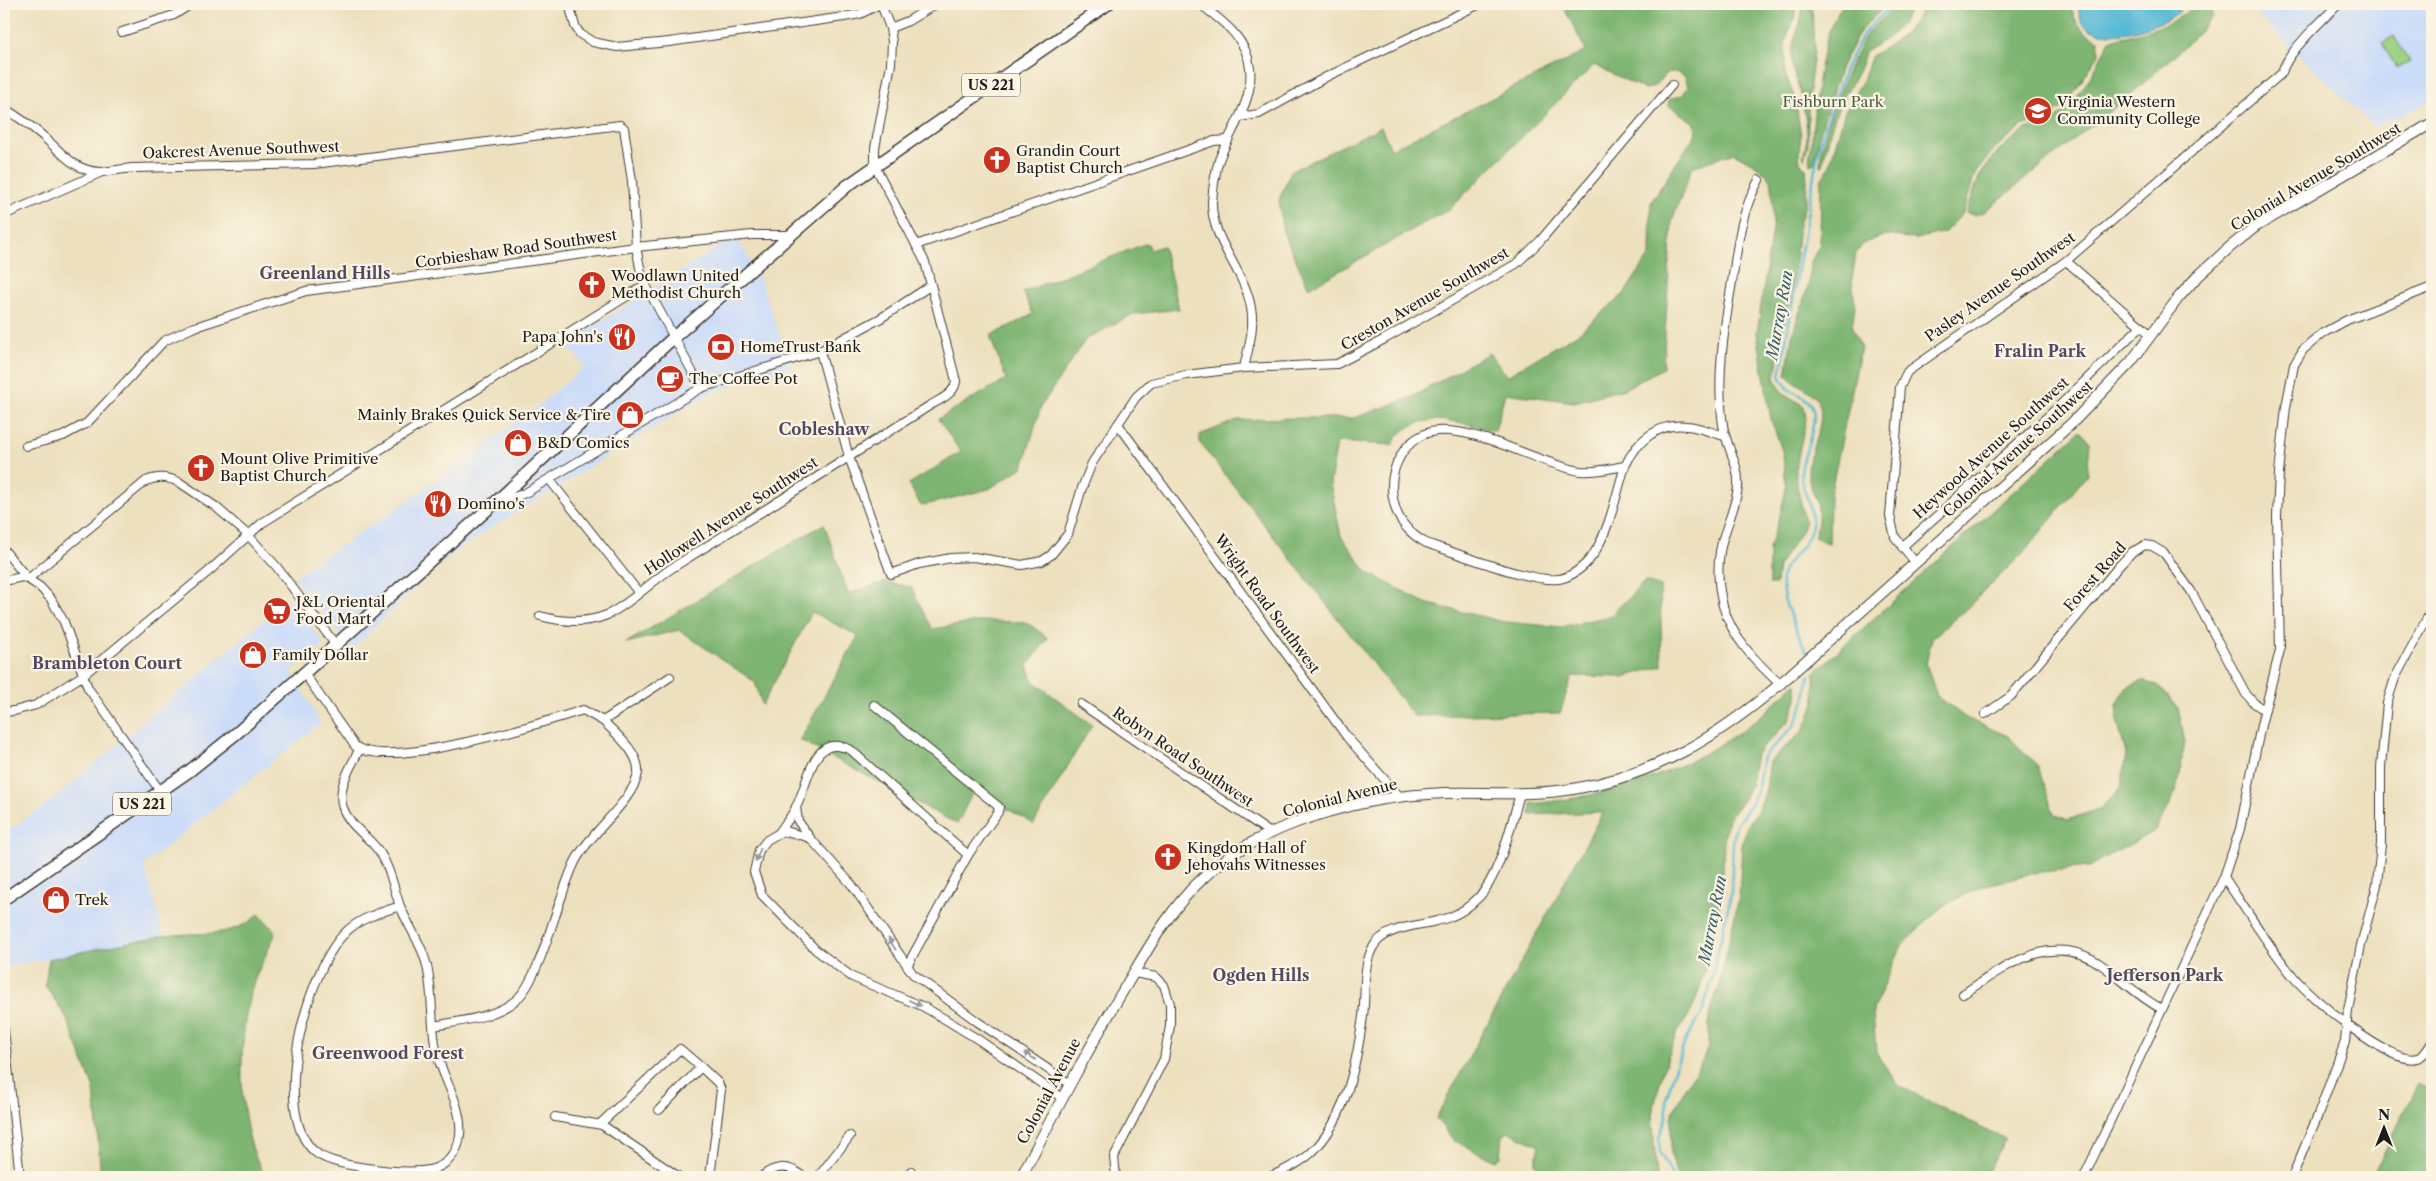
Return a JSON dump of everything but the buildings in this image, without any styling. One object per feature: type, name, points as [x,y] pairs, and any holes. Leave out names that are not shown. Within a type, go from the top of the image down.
[{"type":"main road","name":"US 221","points":[[4,899],[160,791],[215,750],[274,700],[497,501],[673,338],[789,235],[875,166],[1106,4]]},
{"type":"main road","name":"Colonial Avenue Southwest","points":[[1609,781],[1643,770],[1688,750],[1735,721],[1780,684],[2072,423],[2111,384],[2196,278],[2230,246],[2256,227],[2432,123]]},
{"type":"main road","name":"Colonial Avenue","points":[[1021,1177],[1090,1046],[1171,913],[1201,880],[1228,858],[1269,832],[1325,814],[1400,797],[1448,793],[1520,794],[1572,789],[1609,781]]},
{"type":"street","points":[[122,32],[174,15],[191,4]]},
{"type":"street","points":[[569,4],[575,26],[587,40],[604,46],[625,47],[844,17],[860,14],[880,4],[890,28],[891,64],[875,148],[875,166]]},
{"type":"street","points":[[890,28],[908,21],[935,4]]},
{"type":"street","points":[[1200,4],[1238,38],[1248,57],[1250,80],[1248,94],[1240,117],[1217,168],[1212,204],[1217,230],[1251,307],[1252,326],[1244,368]]},
{"type":"street","points":[[1240,117],[1259,114],[1326,77],[1480,4]]},
{"type":"street","name":"Pasley Avenue Southwest","points":[[1915,562],[1902,547],[1891,527],[1890,502],[1900,387],[1903,379],[1914,365],[2066,261],[2282,73],[2284,66],[2293,55],[2340,4]]},
{"type":"street","name":"Creston Avenue Southwest","points":[[849,457],[891,574],[919,564],[951,558],[974,557],[1022,565],[1042,561],[1051,555],[1068,534],[1089,470],[1136,397],[1151,383],[1186,374],[1244,368],[1337,364],[1516,264],[1540,241],[1672,85]]},
{"type":"street","points":[[4,108],[44,137],[72,163],[81,168],[102,172]]},
{"type":"street","name":"Oakcrest Avenue Southwest","points":[[4,215],[102,172],[151,168],[314,164],[620,125],[624,128],[632,181],[636,247]]},
{"type":"street","points":[[916,245],[1214,141],[1228,140]]},
{"type":"street","name":"Hollowell Avenue Southwest","points":[[540,616],[564,621],[593,619],[617,609],[672,568],[953,391],[956,381],[925,262],[875,166]]},
{"type":"street","points":[[1759,180],[1739,229],[1724,330],[1721,362],[1722,411],[1725,436],[1735,463],[1738,486],[1719,558],[1720,584],[1723,606],[1734,631],[1742,644],[1780,684]]},
{"type":"street","name":"Corbieshaw Road Southwest","points":[[26,446],[62,436],[87,423],[155,348],[177,334],[306,291],[636,247],[752,235],[789,235]]},
{"type":"street","points":[[636,247],[645,285],[702,388]]},
{"type":"street","points":[[2066,261],[2151,335]]},
{"type":"street","points":[[4,712],[21,710],[36,705],[82,676],[208,572],[262,523],[645,285]]},
{"type":"street","points":[[497,501],[516,497],[549,479],[702,388],[820,351],[881,318],[930,286]]},
{"type":"street","points":[[2084,1177],[2224,877],[2232,858],[2240,829],[2264,710],[2280,650],[2277,516],[2279,473],[2286,407],[2294,365],[2310,343],[2338,324],[2432,287]]},
{"type":"street","name":"Heywood Avenue Southwest","points":[[1902,547],[2056,409],[2141,326]]},
{"type":"street","points":[[820,351],[849,457]]},
{"type":"street","name":"Wright Road Southwest","points":[[1118,424],[1347,737],[1400,797]]},
{"type":"street","points":[[1625,466],[1583,471],[1461,433],[1451,431],[1430,433],[1410,444],[1402,454],[1394,472],[1392,495],[1397,514],[1404,525],[1417,538],[1426,543],[1537,579],[1566,577],[1592,557],[1604,534],[1625,466],[1630,455],[1645,438],[1668,426],[1687,426],[1725,436]]},
{"type":"street","points":[[4,581],[22,577],[28,578],[127,496],[154,478],[170,478],[216,507],[248,535],[276,566],[335,644]]},
{"type":"street","points":[[549,479],[639,593]]},
{"type":"street","name":"Forest Road","points":[[1985,714],[2011,696],[2119,566],[2132,552],[2145,545],[2159,548],[2170,559],[2191,591],[2246,694],[2251,701],[2264,710]]},
{"type":"street","points":[[4,550],[28,578],[40,586],[58,610],[82,676],[117,731],[160,791]]},
{"type":"street","points":[[2292,1177],[2318,1116],[2345,1042],[2348,1010],[2380,864],[2381,767],[2387,703],[2395,678],[2432,609]]},
{"type":"street","points":[[304,673],[354,746],[359,750],[385,753],[420,751],[523,728],[583,710],[603,721],[632,753],[638,772],[630,792],[596,830],[576,860],[558,901],[528,984],[523,992],[507,1006],[479,1016],[433,1026]]},
{"type":"street","points":[[603,721],[670,677]]},
{"type":"street","name":"Robyn Road Southwest","points":[[1081,704],[1269,832]]},
{"type":"street","points":[[874,705],[999,806],[968,855],[907,966]]},
{"type":"street","points":[[779,834],[796,807],[810,770],[819,754],[828,746],[839,744],[851,750],[968,855]]},
{"type":"street","points":[[359,750],[344,779],[343,808],[355,825],[381,853],[400,906],[425,958],[436,1049],[451,1090],[460,1123],[458,1144],[449,1161],[435,1169],[423,1171],[357,1166],[322,1157],[308,1144],[303,1136],[295,1109],[294,1065],[300,1031],[325,964],[347,931],[370,916],[400,906]]},
{"type":"street","points":[[1270,1177],[1312,1153],[1336,1120],[1343,1104],[1358,1048],[1368,962],[1372,948],[1380,939],[1398,930],[1449,918],[1464,911],[1479,897],[1487,887],[1496,867],[1520,794]]},
{"type":"street","points":[[796,807],[798,821],[810,838],[852,885],[914,974],[930,988],[1070,1084]]},
{"type":"street","points":[[810,838],[796,833],[779,834],[767,840],[759,850],[754,872],[762,895],[804,940],[852,978],[924,1007],[979,1040],[1062,1098]]},
{"type":"street","points":[[2224,877],[2291,975],[2347,1026],[2386,1050],[2409,1059],[2424,1055],[2432,1042]]},
{"type":"street","points":[[1963,994],[2021,958],[2036,953],[2063,951],[2087,956],[2103,965],[2138,995],[2162,1009]]},
{"type":"street","points":[[1116,1177],[1114,1157],[1164,1059],[1170,1026],[1170,1004],[1164,985],[1156,977],[1134,973]]},
{"type":"street","points":[[4,1030],[20,1177]]},
{"type":"street","points":[[600,1124],[680,1048],[718,1083],[721,1090],[710,1177]]},
{"type":"street","points":[[659,1110],[700,1067]]},
{"type":"street","points":[[555,1117],[600,1124],[679,1177]]},
{"type":"street","points":[[818,1177],[850,1136]]},
{"type":"street","points":[[761,1177],[774,1168],[783,1167],[795,1170],[803,1177]]},
{"type":"shaded area","points":[[2246,4],[2432,4],[2432,100],[2374,127]]},
{"type":"shaded area","points":[[738,241],[757,272],[791,367],[708,394],[469,542],[437,567],[352,649],[293,577],[408,501],[542,403],[585,367],[566,344],[722,245]]},
{"type":"shaded area","points":[[289,598],[324,644],[291,671],[321,723],[144,865],[164,936],[11,966],[4,970],[4,834],[51,801]]},
{"type":"green space","points":[[1562,4],[1795,4],[1795,16],[1785,42],[1785,74],[1795,99],[1801,135],[1799,152],[1800,162],[1806,169],[1806,201],[1799,225],[1792,290],[1781,337],[1775,378],[1782,392],[1804,406],[1806,419],[1796,467],[1796,481],[1805,521],[1801,532],[1778,566],[1776,584],[1769,584],[1769,548],[1781,512],[1786,488],[1783,453],[1771,420],[1757,333],[1773,222],[1772,183],[1766,173],[1734,153],[1692,167],[1672,221],[1663,368],[1624,389],[1574,402],[1505,393],[1495,431],[1453,421],[1439,420],[1425,421],[1412,426],[1401,433],[1392,445],[1337,442],[1330,483],[1341,536],[1367,572],[1425,603],[1504,622],[1561,627],[1610,616],[1645,581],[1660,587],[1662,666],[1624,677],[1572,676],[1560,713],[1414,716],[1200,443],[1200,435],[1237,420],[1354,418],[1410,398],[1489,353],[1507,376],[1580,332],[1624,294],[1650,255],[1651,202],[1697,132],[1693,122],[1668,105],[1669,100],[1683,95],[1688,86],[1685,76],[1676,72],[1666,74],[1656,85],[1644,89],[1594,65],[1451,208],[1309,288],[1283,232],[1279,200],[1291,171],[1381,127],[1391,149],[1586,51]]},
{"type":"green space","points":[[1802,4],[1812,4],[1814,51],[1808,99],[1808,146],[1804,159],[1807,139],[1806,124],[1802,98],[1792,60]]},
{"type":"green space","points":[[1844,4],[1887,4],[1861,30],[1841,66],[1821,129],[1814,163],[1810,165],[1817,87],[1824,48],[1829,31]]},
{"type":"green space","points":[[1897,4],[1913,4],[1909,13],[1894,32],[1865,51],[1860,67],[1837,111],[1822,165],[1820,166],[1821,151],[1832,111],[1850,66],[1866,35]]},
{"type":"green space","points":[[1923,4],[2071,4],[2079,25],[2098,40],[2099,54],[2066,105],[2049,117],[2022,126],[1994,149],[1975,174],[1963,213],[1945,232],[1916,239],[1886,235],[1864,243],[1856,253],[1852,280],[1855,305],[1852,328],[1861,347],[1830,496],[1829,544],[1814,537],[1818,510],[1808,474],[1809,461],[1821,417],[1820,409],[1818,401],[1811,393],[1786,375],[1792,336],[1809,283],[1810,264],[1820,244],[1821,180],[1829,168],[1845,111],[1863,80],[1872,55],[1888,46],[1910,28],[1920,13]]},
{"type":"green space","points":[[2194,4],[2212,8],[2212,17],[2189,42],[2137,89],[1984,212],[1975,215],[1966,213],[1979,177],[1998,151],[2026,129],[2053,121],[2070,108],[2091,76],[2110,40],[2167,24],[2187,12]]},
{"type":"green space","points":[[2394,36],[2409,62],[2397,69],[2382,43]]},
{"type":"green space","points":[[1147,243],[1150,250],[1163,246],[1179,309],[1134,314],[1086,339],[1041,406],[1023,467],[989,489],[921,506],[909,484],[961,452],[938,419],[1006,379],[990,336],[1033,314],[1023,292]]},
{"type":"green space","points":[[2080,431],[2090,442],[2087,475],[2025,551],[1966,609],[1932,638],[1926,664],[1937,696],[1966,718],[2008,736],[2037,765],[2054,814],[2068,820],[2101,808],[2121,787],[2126,754],[2118,724],[2116,705],[2126,688],[2142,681],[2158,685],[2178,708],[2185,741],[2178,787],[2155,831],[2088,867],[2032,873],[1979,887],[1942,907],[1902,945],[1873,1010],[1876,1053],[1899,1086],[2005,1139],[1985,1177],[1677,1177],[1671,1154],[1671,1117],[1686,1086],[1700,1066],[1708,1047],[1709,1016],[1719,986],[1739,897],[1742,846],[1746,828],[1759,808],[1766,790],[1770,761],[1803,731],[1815,703],[1814,673]]},
{"type":"green space","points":[[824,524],[848,594],[886,582],[911,587],[932,629],[984,621],[1026,622],[1048,638],[1028,665],[1033,681],[1092,725],[1033,825],[974,790],[957,824],[800,740],[858,636],[812,612],[762,705],[755,682],[679,630],[626,643]]},
{"type":"green space","points":[[1796,683],[1797,700],[1789,721],[1756,754],[1751,783],[1744,799],[1728,819],[1724,841],[1722,894],[1702,981],[1692,1010],[1676,1035],[1663,1071],[1652,1114],[1657,1177],[1561,1177],[1541,1171],[1535,1164],[1539,1146],[1509,1132],[1502,1135],[1500,1157],[1495,1161],[1453,1140],[1436,1118],[1603,812],[1530,815],[1531,804],[1616,789],[1669,771],[1719,745],[1744,729]]},
{"type":"green space","points":[[259,914],[276,932],[258,971],[250,995],[243,1039],[242,1089],[249,1137],[256,1158],[266,1177],[101,1177],[94,1089],[66,1017],[45,985],[49,959],[164,936],[226,931],[237,928]]},
{"type":"green space","points":[[2418,1083],[2432,1090],[2432,1177],[2372,1177]]},
{"type":"water","points":[[2079,4],[2187,4],[2179,12],[2164,21],[2146,28],[2107,34],[2092,30],[2081,21]]},
{"type":"waterway","name":"Murray Run","points":[[1807,652],[1787,609],[1782,585],[1782,574],[1811,531],[1811,510],[1803,488],[1801,473],[1814,416],[1809,402],[1788,388],[1780,376],[1818,151],[1830,111],[1846,67],[1864,33],[1893,4]]},
{"type":"waterway","name":"Murray Run","points":[[1673,1177],[1660,1153],[1659,1137],[1667,1115],[1666,1099],[1678,1060],[1687,1037],[1702,1014],[1710,987],[1731,895],[1733,843],[1736,825],[1751,804],[1758,786],[1763,757],[1794,726],[1804,703],[1809,676]]},
{"type":"place","name":"Virginia Western Community College","points":[[2038,111]]},
{"type":"place","name":"Grandin Court Baptist Church","points":[[997,160]]},
{"type":"place","name":"Woodlawn United Methodist Church","points":[[592,285]]},
{"type":"place","name":"Papa John's","points":[[622,337]]},
{"type":"place","name":"HomeTrust Bank","points":[[721,347]]},
{"type":"place","name":"The Coffee Pot","points":[[670,379]]},
{"type":"place","name":"Mainly Brakes Quick Service & Tire","points":[[630,415]]},
{"type":"place","name":"B&D Comics","points":[[518,443]]},
{"type":"place","name":"Mount Olive Primitive Baptist Church","points":[[201,468]]},
{"type":"place","name":"Domino's","points":[[438,504]]},
{"type":"place","name":"J&L Oriental Food Mart","points":[[277,611]]},
{"type":"place","name":"Family Dollar","points":[[253,655]]},
{"type":"place","name":"Kingdom Hall of Jehovahs Witnesses","points":[[1168,857]]},
{"type":"place","name":"Trek","points":[[56,900]]},
{"type":"district","name":"Greenland Hills","points":[[325,273]]},
{"type":"district","name":"Fralin Park","points":[[2040,351]]},
{"type":"district","name":"Cobleshaw","points":[[824,429]]},
{"type":"district","name":"Brambleton Court","points":[[107,663]]},
{"type":"district","name":"Ogden Hills","points":[[1261,975]]},
{"type":"district","name":"Jefferson Park","points":[[2165,975]]},
{"type":"district","name":"Greenwood Forest","points":[[388,1053]]},
{"type":"park label","name":"Fishburn Park","points":[[1833,102]]}]
